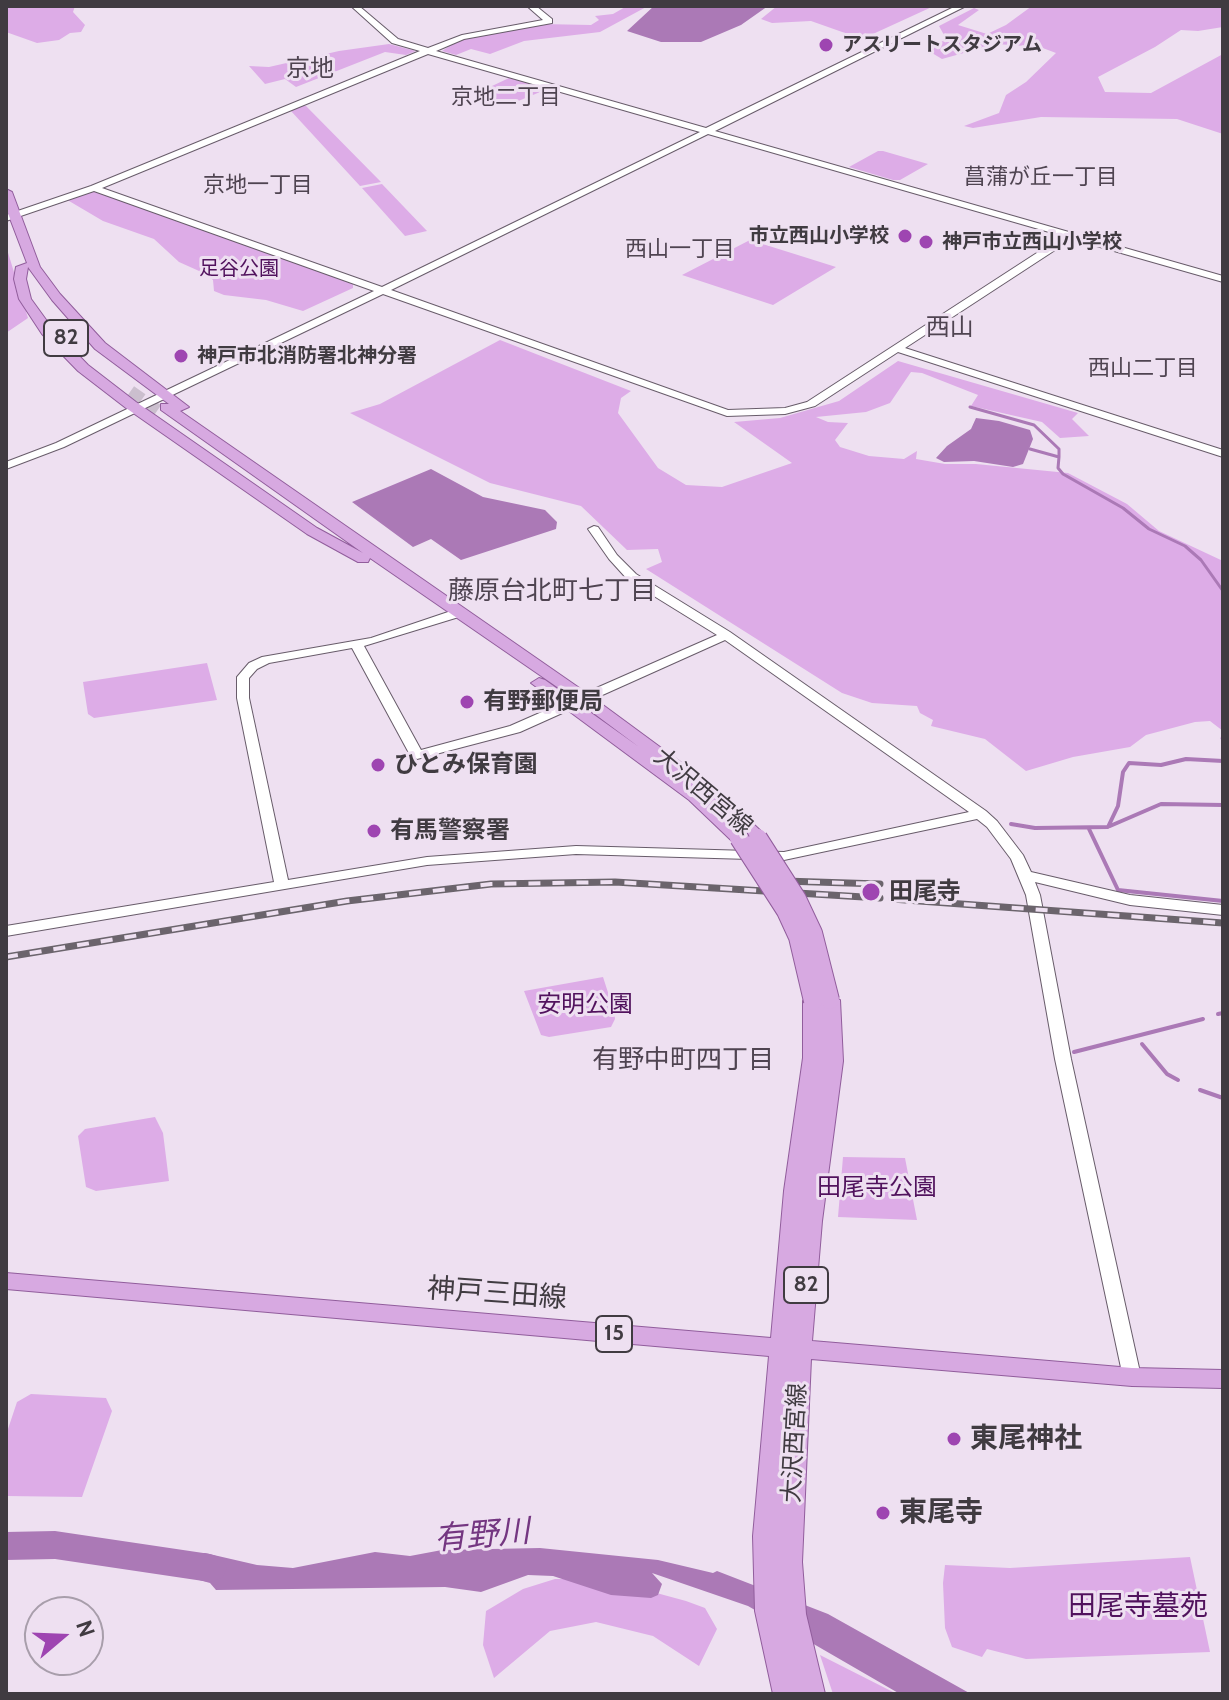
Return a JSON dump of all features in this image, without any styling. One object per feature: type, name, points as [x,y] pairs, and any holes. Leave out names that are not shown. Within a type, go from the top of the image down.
[{"type":"main road","name":"82","points":[[6,192],[27,265]]},
{"type":"main road","name":"82","points":[[6,227],[53,305],[134,399]]},
{"type":"main road","points":[[162,402],[100,346],[27,265],[20,279],[25,299],[47,331],[83,368],[134,399],[312,531],[363,559]]},
{"type":"main road","name":"大沢西宮線","points":[[162,402],[344,531],[452,615]]},
{"type":"main road","name":"大沢西宮線","points":[[162,402],[363,559],[452,615],[575,700],[748,838],[797,899],[813,933],[833,1061],[790,1349],[765,1560],[768,1611],[786,1694]]},
{"type":"main road","name":"神戸三田線","points":[[6,1281],[1132,1377],[1223,1379]]},
{"type":"main road","name":"大沢西宮線","points":[[790,1349],[789,1570],[793,1614],[809,1684]]},
{"type":"street","points":[[355,6],[395,41],[1223,279]]},
{"type":"street","points":[[11,217],[94,188],[462,37],[549,21],[531,6]]},
{"type":"street","points":[[6,459],[134,399],[162,402],[248,352],[952,6]]},
{"type":"street","points":[[701,130],[962,6]]},
{"type":"street","points":[[94,188],[727,413],[785,411],[811,404],[1070,236]]},
{"type":"street","points":[[896,348],[1223,454]]},
{"type":"street","points":[[6,466],[134,399]]},
{"type":"street","points":[[594,529],[613,557],[632,577],[726,635],[981,814],[1004,836],[1027,876],[1036,910],[1063,1059],[1132,1377]]},
{"type":"street","points":[[282,885],[242,681],[253,666],[266,660],[399,634],[452,615]]},
{"type":"street","points":[[356,644],[417,755],[515,729],[726,635]]},
{"type":"street","points":[[6,931],[427,861],[529,851],[576,850],[784,856],[981,814]]},
{"type":"street","points":[[1027,876],[1130,900],[1223,910]]},
{"type":"green space","points":[[12,6],[75,6],[73,12],[85,25],[81,32],[70,33],[59,40],[37,43],[6,32],[6,9]]},
{"type":"green space","points":[[627,6],[648,6],[600,32],[524,41],[490,54],[471,49],[456,55],[442,51],[463,37],[541,24],[591,25],[599,20],[595,16],[613,14]]},
{"type":"green space","points":[[777,6],[934,6],[862,39],[811,21],[772,23],[761,19]]},
{"type":"green space","points":[[1032,6],[1223,6],[1223,27],[1181,30],[1098,77],[1105,92],[1151,93],[1223,54],[1223,134],[1177,119],[1041,117],[973,128],[964,126],[999,113],[1006,95],[1026,82],[1056,53],[1040,47],[996,44],[942,59],[927,50],[943,41],[944,35],[939,26],[974,8],[979,10],[958,25],[987,34]]},
{"type":"green space","points":[[389,44],[416,51],[406,55],[385,52],[296,87],[285,79],[265,84],[249,66],[269,67],[339,51]]},
{"type":"green space","points":[[509,78],[545,87],[545,90],[511,104],[475,94]]},
{"type":"green space","points":[[306,106],[381,182],[360,186],[291,111]]},
{"type":"green space","points":[[878,151],[928,164],[900,180],[849,167]]},
{"type":"green space","points":[[382,184],[427,231],[405,236],[362,188]]},
{"type":"green space","name":"足谷公園","points":[[94,188],[353,280],[353,288],[303,311],[266,300],[224,295],[214,291],[213,280],[208,275],[179,262],[154,239],[103,221],[64,198]]},
{"type":"green space","points":[[750,240],[836,267],[773,305],[682,275]]},
{"type":"green space","points":[[6,246],[28,318],[6,333]]},
{"type":"green space","points":[[500,340],[631,391],[621,398],[618,413],[658,468],[686,485],[722,487],[792,463],[734,422],[780,418],[839,401],[898,361],[1078,413],[1072,419],[1089,436],[1060,438],[1042,422],[971,406],[978,395],[922,373],[911,372],[890,403],[866,412],[816,417],[828,422],[848,423],[835,440],[840,447],[869,456],[904,459],[917,451],[916,459],[945,464],[1068,473],[1127,504],[1159,531],[1223,561],[1223,731],[1210,721],[1195,722],[1146,735],[1130,747],[1073,757],[1026,771],[985,739],[931,726],[933,720],[920,713],[917,706],[872,703],[842,693],[646,569],[662,562],[658,549],[627,550],[581,506],[490,483],[350,413],[380,404]]},
{"type":"green space","points":[[207,663],[217,700],[94,718],[88,714],[83,682]]},
{"type":"green space","name":"安明公園","points":[[603,977],[614,1011],[615,1019],[611,1027],[549,1037],[541,1035],[524,991]]},
{"type":"green space","points":[[155,1117],[163,1133],[169,1181],[96,1191],[86,1187],[78,1136],[85,1129]]},
{"type":"green space","name":"田尾寺公園","points":[[843,1157],[905,1158],[917,1220],[838,1217]]},
{"type":"green space","points":[[31,1394],[106,1398],[112,1411],[82,1497],[6,1496],[6,1435],[17,1402]]},
{"type":"green space","name":"田尾寺墓苑","points":[[1190,1557],[1210,1652],[1026,1659],[987,1649],[982,1657],[952,1647],[945,1628],[945,1565],[1010,1568]]},
{"type":"green space","points":[[555,1579],[605,1579],[686,1601],[705,1608],[717,1629],[699,1666],[653,1636],[596,1622],[550,1631],[494,1678],[483,1645],[486,1611],[523,1589]]},
{"type":"green space","points":[[820,1655],[897,1694],[833,1694]]},
{"type":"shaded area","points":[[654,6],[768,6],[741,25],[701,42],[661,42],[627,31]]},
{"type":"shaded area","points":[[976,418],[1030,430],[1033,439],[1023,464],[1013,467],[974,461],[944,462],[936,458],[971,429]]},
{"type":"shaded area","points":[[431,469],[483,497],[545,510],[557,522],[556,529],[461,560],[431,539],[413,547],[352,502]]},
{"type":"shaded area","points":[[540,1548],[658,1560],[713,1573],[717,1571],[828,1614],[971,1694],[900,1694],[748,1606],[652,1573],[662,1584],[658,1595],[651,1598],[611,1595],[553,1576],[528,1575],[481,1592],[445,1587],[216,1590],[210,1583],[174,1573],[180,1553],[205,1553],[257,1565],[293,1568],[375,1552],[410,1556],[442,1550]]},
{"type":"waterway","points":[[970,407],[1034,425],[1059,449],[1059,457]]},
{"type":"waterway","points":[[1030,449],[1059,457]]},
{"type":"waterway","points":[[1059,457],[1058,468],[1063,474],[1123,508],[1149,529],[1185,546],[1201,560],[1223,591]]},
{"type":"waterway","points":[[1011,824],[1035,828],[1108,827],[1118,806],[1123,772],[1129,763],[1161,765],[1186,759],[1223,761]]},
{"type":"waterway","points":[[1110,826],[1161,804],[1223,805]]},
{"type":"waterway","points":[[1089,829],[1118,890],[1223,901]]},
{"type":"waterway","points":[[1218,1014],[1223,1013]]},
{"type":"waterway","points":[[1074,1052],[1203,1019]]},
{"type":"waterway","points":[[1142,1044],[1167,1074],[1178,1080]]},
{"type":"waterway","points":[[1200,1090],[1223,1098]]},
{"type":"waterway","name":"有野川","points":[[6,1546],[55,1545],[210,1568]]},
{"type":"tunnel","points":[[130,392],[157,411]]},
{"type":"railway","points":[[784,881],[880,884]]},
{"type":"railway","points":[[6,957],[347,901],[491,884],[615,882],[880,898]]},
{"type":"railway","points":[[918,889],[956,893]]},
{"type":"railway","points":[[892,899],[1223,923]]},
{"type":"place","name":"アスリートスタジアム","points":[[826,45]]},
{"type":"place","name":"市立西山小学校","points":[[905,236]]},
{"type":"place","name":"神戸市立西山小学校","points":[[926,242]]},
{"type":"place","name":"神戸市北消防署北神分署","points":[[181,356]]},
{"type":"place","name":"有野郵便局","points":[[467,702]]},
{"type":"place","name":"ひとみ保育園","points":[[378,765]]},
{"type":"place","name":"有馬警察署","points":[[374,831]]},
{"type":"place","name":"田尾寺","points":[[871,892]]},
{"type":"place","name":"東尾神社","points":[[954,1439]]},
{"type":"place","name":"東尾寺","points":[[883,1513]]},
{"type":"district","name":"京地","points":[[310,69]]},
{"type":"district","name":"京地二丁目","points":[[506,98]]},
{"type":"district","name":"菖蒲が丘一丁目","points":[[1041,178]]},
{"type":"district","name":"京地一丁目","points":[[258,186]]},
{"type":"district","name":"西山一丁目","points":[[680,250]]},
{"type":"district","name":"西山","points":[[950,328]]},
{"type":"district","name":"西山二丁目","points":[[1143,369]]},
{"type":"district","name":"藤原台北町七丁目","points":[[552,591]]},
{"type":"district","name":"有野中町四丁目","points":[[683,1060]]}]
